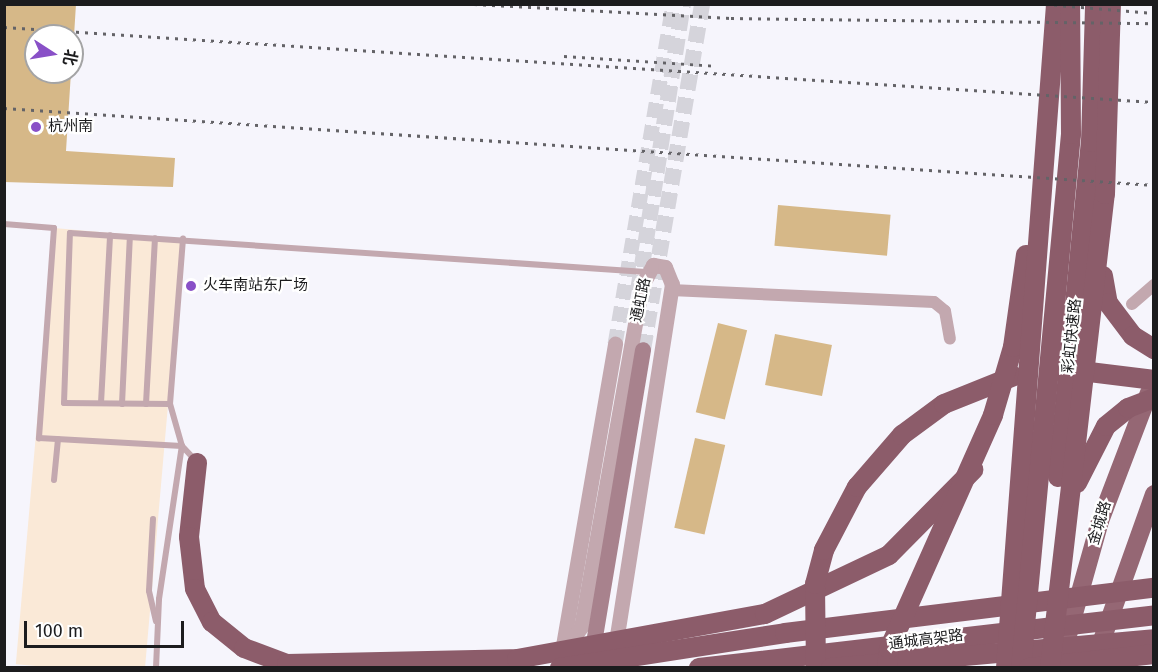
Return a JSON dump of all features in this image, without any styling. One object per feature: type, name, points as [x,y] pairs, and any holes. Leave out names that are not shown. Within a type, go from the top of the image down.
[{"type":"highway","points":[[1006,668],[1055,60],[1056,4]]},
{"type":"highway","name":"彩虹快速路","points":[[1021,668],[1071,134],[1070,4]]},
{"type":"highway","name":"彩虹快速路","points":[[1038,668],[1090,153],[1095,4]]},
{"type":"highway","points":[[1050,668],[1110,132],[1111,4]]},
{"type":"highway","points":[[887,668],[889,649],[973,470],[1013,347],[1036,131],[1055,60]]},
{"type":"highway","points":[[1098,252],[1108,303],[1133,336],[1154,350]]},
{"type":"highway","points":[[816,668],[812,614],[824,550],[856,487],[902,435],[968,390],[1019,374],[1074,370],[1154,381]]},
{"type":"highway","points":[[1066,513],[1106,426],[1128,408],[1154,398]]},
{"type":"highway","points":[[197,463],[189,537],[195,589],[212,622],[244,648],[287,664],[517,659],[707,628],[765,614],[889,555],[973,470]]},
{"type":"highway","points":[[560,664],[633,662],[785,633],[1154,588]]},
{"type":"highway","name":"通城高架路","points":[[699,668],[1154,615]]},
{"type":"highway","points":[[633,662],[707,628]]},
{"type":"highway","name":"通城高架路","points":[[831,668],[1154,639]]},
{"type":"highway","points":[[1029,668],[1154,654]]},
{"type":"highway","points":[[1131,656],[1154,660]]},
{"type":"main road","name":"通虹路","points":[[590,668],[607,651],[643,350]]},
{"type":"main road","name":"金城路","points":[[1059,668],[1100,521],[1154,381]]},
{"type":"main road","points":[[1092,668],[1154,495]]},
{"type":"main road","points":[[486,668],[560,664],[607,651],[633,662]]},
{"type":"street","name":"通虹路","points":[[560,664],[581,627],[646,272],[652,265],[665,267],[671,290],[620,598],[607,651]]},
{"type":"street","points":[[1132,304],[1154,285]]},
{"type":"street","points":[[671,290],[934,302],[945,311],[950,339]]},
{"type":"street","points":[[560,664],[615,344]]},
{"type":"street","points":[[607,651],[620,598]]},
{"type":"lane","points":[[4,224],[54,228],[39,438],[182,446],[197,463]]},
{"type":"lane","points":[[170,404],[64,403],[70,233],[646,272]]},
{"type":"lane","points":[[100,404],[110,236]]},
{"type":"lane","points":[[122,404],[130,237]]},
{"type":"lane","points":[[146,404],[155,238]]},
{"type":"lane","points":[[156,668],[158,630],[182,446],[170,404],[183,240]]},
{"type":"lane","points":[[54,480],[58,440]]},
{"type":"lane","points":[[153,519],[148,591],[158,630]]},
{"type":"shaded area","points":[[54,228],[183,239],[145,668],[58,668],[16,664]]},
{"type":"building","name":"杭州南","points":[[4,4],[76,4],[75,24],[24,24],[24,84],[70,84],[66,151],[175,158],[173,187],[4,182]]},
{"type":"building","points":[[778,205],[891,215],[887,256],[774,246]]},
{"type":"building","points":[[718,323],[747,330],[725,420],[696,412]]},
{"type":"building","points":[[775,334],[832,345],[822,396],[765,385]]},
{"type":"building","points":[[695,438],[725,445],[705,535],[674,528]]},
{"type":"tunnel","points":[[615,344],[673,4]]},
{"type":"tunnel","points":[[638,291],[683,4]]},
{"type":"tunnel","points":[[643,350],[702,4]]},
{"type":"railway","points":[[474,4],[731,18],[1154,23]]},
{"type":"railway","points":[[1045,4],[1154,13]]},
{"type":"railway","points":[[4,27],[1154,102]]},
{"type":"railway","points":[[564,56],[717,66]]},
{"type":"railway","points":[[4,108],[1154,185]]},
{"type":"place","name":"杭州南","points":[[36,127]]},
{"type":"place","name":"火车南站东广场","points":[[191,286]]}]
